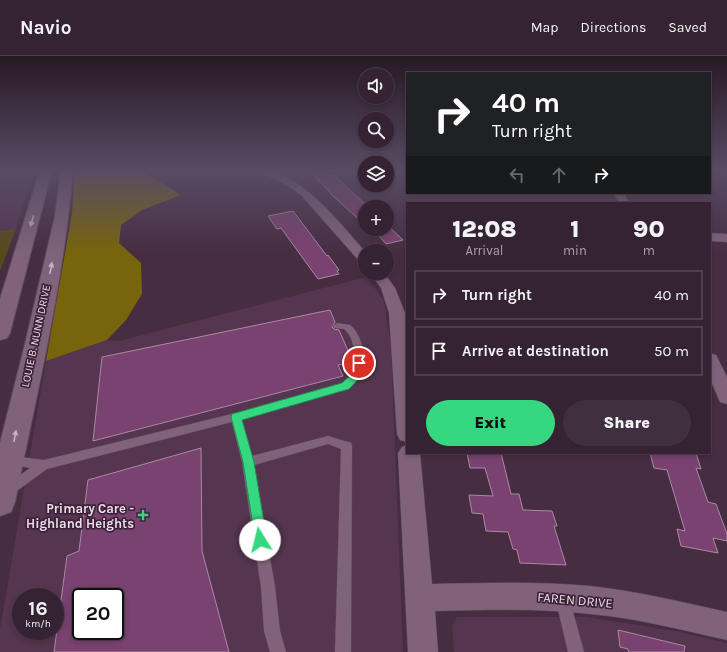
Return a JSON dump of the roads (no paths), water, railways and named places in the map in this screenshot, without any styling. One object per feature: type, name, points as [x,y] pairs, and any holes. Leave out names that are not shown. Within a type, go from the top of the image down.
[{"type":"main road","points":[[0,333],[38,198]]},
{"type":"main road","name":"LOUIE B. NUNN DRIVE","points":[[1,498],[60,224],[64,198]]},
{"type":"street","points":[[309,198],[358,251]]},
{"type":"street","points":[[711,237],[727,238]]},
{"type":"street","points":[[382,280],[388,288],[397,313],[406,422]]},
{"type":"street","points":[[717,362],[727,397]]},
{"type":"street","points":[[408,454],[423,652]]},
{"type":"street","name":"FAREN DRIVE","points":[[420,598],[537,596],[562,598],[622,604],[727,626]]},
{"type":"lane","points":[[10,460],[44,465],[236,417],[345,386],[359,373],[360,354],[353,334],[347,327],[337,326]]},
{"type":"lane","points":[[236,417],[248,462],[268,587],[272,631],[278,652]]},
{"type":"lane","points":[[248,462],[328,440],[347,446],[343,652]]},
{"type":"lane","points":[[1,498],[44,465]]},
{"type":"lane","points":[[562,598],[576,652]]},
{"type":"place","name":"Primary Care - Highland Heights","points":[[143,515]]}]
